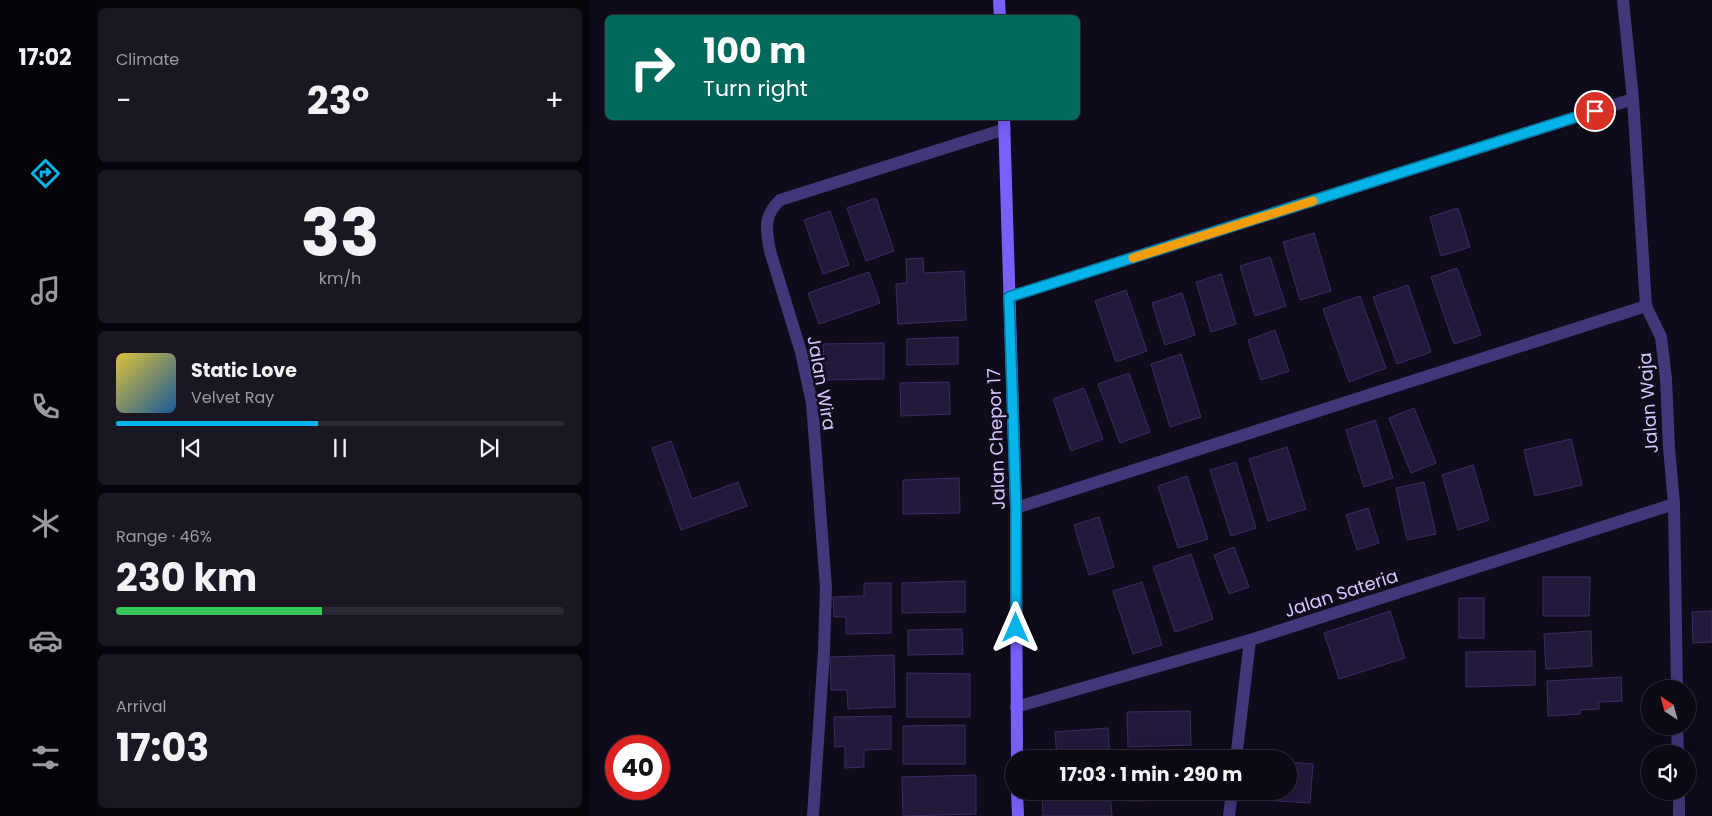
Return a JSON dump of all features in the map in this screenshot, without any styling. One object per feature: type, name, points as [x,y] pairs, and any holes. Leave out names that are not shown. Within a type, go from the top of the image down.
[{"type":"street","points":[[999,0],[1000,15]]},
{"type":"street","name":"Jalan Waja","points":[[1623,0],[1632,99],[1646,306],[1661,337],[1666,379],[1668,448],[1674,504],[1677,680]]},
{"type":"street","points":[[1009,297],[1632,99]]},
{"type":"street","name":"Jalan Chepor 17","points":[[1005,123],[1016,508],[1017,750]]},
{"type":"street","name":"Jalan Wira","points":[[813,816],[824,651],[826,588],[812,403],[801,352],[770,251],[767,233],[768,215],[772,207],[780,200],[1005,123]]},
{"type":"street","points":[[1016,508],[1646,306]]},
{"type":"street","name":"Jalan Sateria","points":[[1016,707],[1250,640],[1674,504]]},
{"type":"street","points":[[1237,750],[1250,640]]},
{"type":"street","points":[[1017,800],[1018,816]]},
{"type":"street","points":[[1229,816],[1231,800]]},
{"type":"street","points":[[1678,800],[1679,816]]},
{"type":"building","points":[[876,198],[894,251],[866,261],[847,208]]},
{"type":"building","points":[[1458,208],[1470,247],[1441,256],[1430,217]]},
{"type":"building","points":[[830,211],[849,265],[823,274],[804,220]]},
{"type":"building","points":[[1314,233],[1331,291],[1300,300],[1283,242]]},
{"type":"building","points":[[1270,257],[1286,306],[1255,316],[1240,266]]},
{"type":"building","points":[[923,258],[924,273],[964,271],[966,320],[898,324],[896,284],[907,283],[906,259]]},
{"type":"building","points":[[1457,268],[1481,335],[1454,344],[1431,277]]},
{"type":"building","points":[[869,272],[880,303],[819,324],[808,293]]},
{"type":"building","points":[[1221,274],[1236,324],[1211,332],[1196,282]]},
{"type":"building","points":[[1408,285],[1431,352],[1397,364],[1373,297]]},
{"type":"building","points":[[1126,290],[1147,351],[1116,362],[1095,301]]},
{"type":"building","points":[[1182,293],[1195,335],[1165,345],[1152,303]]},
{"type":"building","points":[[1360,296],[1386,368],[1349,382],[1323,309]]},
{"type":"building","points":[[1275,330],[1289,371],[1261,380],[1248,340]]},
{"type":"building","points":[[958,337],[958,364],[907,365],[907,339]]},
{"type":"building","points":[[884,343],[884,379],[824,380],[823,344]]},
{"type":"building","points":[[1181,354],[1201,417],[1170,427],[1151,364]]},
{"type":"building","points":[[1129,373],[1150,432],[1120,443],[1098,384]]},
{"type":"building","points":[[949,382],[950,414],[901,416],[900,383]]},
{"type":"building","points":[[1084,388],[1103,439],[1071,451],[1053,399]]},
{"type":"building","points":[[1414,408],[1436,463],[1411,473],[1389,418]]},
{"type":"building","points":[[1375,420],[1393,478],[1364,487],[1346,430]]},
{"type":"building","points":[[1571,439],[1582,485],[1535,496],[1524,450]]},
{"type":"building","points":[[671,441],[692,499],[738,482],[747,506],[681,530],[652,448]]},
{"type":"building","points":[[1287,447],[1306,509],[1268,521],[1249,459]]},
{"type":"building","points":[[1236,462],[1256,528],[1231,536],[1210,470]]},
{"type":"building","points":[[1473,465],[1489,520],[1458,530],[1442,475]]},
{"type":"building","points":[[1187,476],[1208,539],[1178,548],[1158,486]]},
{"type":"building","points":[[959,478],[960,513],[903,514],[903,480]]},
{"type":"building","points":[[1424,482],[1436,534],[1407,540],[1396,488]]},
{"type":"building","points":[[1368,508],[1379,543],[1357,550],[1346,515]]},
{"type":"building","points":[[1099,517],[1114,567],[1089,575],[1074,525]]},
{"type":"building","points":[[1234,547],[1249,587],[1229,594],[1214,555]]},
{"type":"building","points":[[1191,554],[1213,619],[1175,632],[1153,567]]},
{"type":"building","points":[[1543,577],[1590,577],[1589,616],[1543,616]]},
{"type":"building","points":[[965,581],[965,612],[902,613],[902,583]]},
{"type":"building","points":[[1142,582],[1162,645],[1133,654],[1113,591]]},
{"type":"building","points":[[864,583],[891,583],[891,633],[846,634],[846,617],[834,617],[833,597],[864,596]]},
{"type":"building","points":[[1459,598],[1484,598],[1484,638],[1459,638]]},
{"type":"building","points":[[1390,611],[1405,658],[1339,679],[1324,633]]},
{"type":"building","points":[[1712,611],[1712,642],[1693,643],[1692,612]]},
{"type":"building","points":[[962,629],[963,654],[908,655],[908,630]]},
{"type":"building","points":[[1591,631],[1592,666],[1546,669],[1544,634]]},
{"type":"building","points":[[1535,651],[1535,685],[1466,687],[1466,652]]},
{"type":"building","points":[[894,655],[895,707],[848,709],[847,690],[831,690],[830,657]]},
{"type":"building","points":[[907,673],[970,674],[970,717],[907,717]]},
{"type":"building","points":[[1621,677],[1622,701],[1599,702],[1599,709],[1580,710],[1580,714],[1548,716],[1547,681]]},
{"type":"building","points":[[1190,711],[1191,745],[1128,747],[1127,712]]},
{"type":"building","points":[[891,716],[891,749],[864,750],[864,767],[845,768],[845,746],[835,747],[834,717]]},
{"type":"building","points":[[965,725],[965,764],[903,764],[903,726]]},
{"type":"building","points":[[1108,728],[1109,750],[1056,750],[1055,732]]},
{"type":"building","points":[[1297,763],[1313,764],[1310,803],[1263,800],[1297,800]]},
{"type":"building","points":[[976,775],[976,814],[903,816],[902,777]]},
{"type":"building","points":[[1042,800],[1111,800],[1112,816],[1043,816]]},
{"type":"building","points":[[1126,800],[1193,800],[1126,801]]},
{"type":"slow traffic","points":[[1133,258],[1313,201]]},
{"type":"route","points":[[1016,628],[1016,508],[1009,297],[1595,111]]}]
